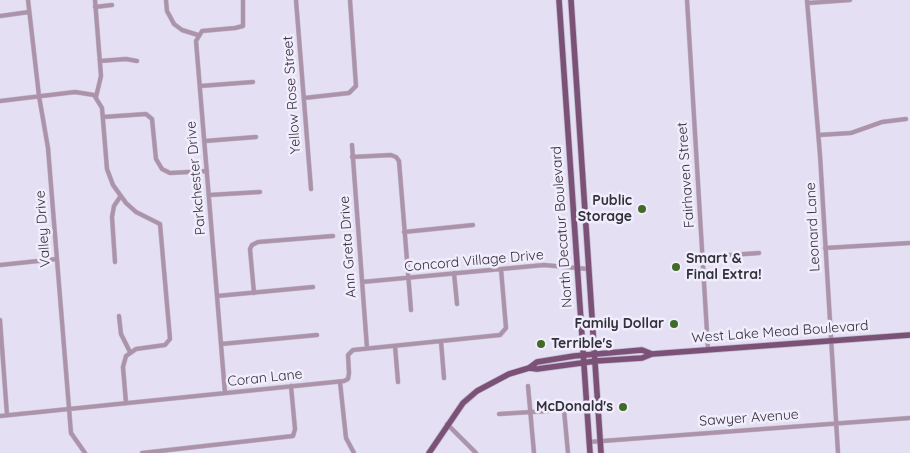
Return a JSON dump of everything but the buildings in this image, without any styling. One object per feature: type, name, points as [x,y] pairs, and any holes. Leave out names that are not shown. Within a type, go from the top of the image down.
[{"type":"main road","name":"North Decatur Boulevard","points":[[559,0],[586,362],[590,453]]},
{"type":"main road","name":"North Decatur Boulevard","points":[[571,0],[601,453]]},
{"type":"main road","points":[[565,83],[576,82]]},
{"type":"main road","points":[[571,177],[583,176]]},
{"type":"main road","name":"West Lake Mead Boulevard","points":[[529,368],[537,369],[586,362],[642,358],[652,354],[708,349],[910,335]]},
{"type":"main road","name":"West Lake Mead Boulevard","points":[[429,453],[463,403],[477,391],[509,374],[529,368],[537,362],[585,354],[642,350],[652,354]]},
{"type":"street","name":"Valley Drive","points":[[28,0],[39,96],[48,148],[71,433],[85,453]]},
{"type":"street","points":[[95,0],[100,61],[100,87],[96,97]]},
{"type":"street","points":[[166,0],[167,11],[174,24],[182,30],[198,35],[202,31],[243,26],[243,0]]},
{"type":"street","name":"Yellow Rose Street","points":[[296,0],[310,189]]},
{"type":"street","points":[[304,98],[349,93],[356,86],[350,0]]},
{"type":"street","name":"Fairhaven Street","points":[[687,0],[708,349]]},
{"type":"street","points":[[807,2],[850,0]]},
{"type":"street","name":"Leonard Lane","points":[[807,2],[818,135],[838,453]]},
{"type":"street","points":[[95,7],[112,5]]},
{"type":"street","points":[[0,16],[29,12]]},
{"type":"street","name":"Parkchester Drive","points":[[198,35],[196,41],[225,393]]},
{"type":"street","points":[[100,61],[126,59],[137,61]]},
{"type":"street","points":[[200,86],[253,82]]},
{"type":"street","points":[[0,101],[88,92],[96,97],[102,108],[108,169],[112,185],[136,212],[160,224],[170,339],[165,346],[136,349],[130,352],[123,367],[126,403]]},
{"type":"street","points":[[103,117],[146,114],[152,119],[156,159],[162,169],[170,173],[207,171]]},
{"type":"street","points":[[818,135],[850,133],[882,122],[906,119]]},
{"type":"street","points":[[205,141],[256,137]]},
{"type":"street","name":"Ann Greta Drive","points":[[352,145],[367,348]]},
{"type":"street","points":[[352,157],[391,155],[399,161],[411,310]]},
{"type":"street","points":[[209,195],[260,192]]},
{"type":"street","points":[[114,262],[112,217],[120,196]]},
{"type":"street","points":[[404,232],[473,225]]},
{"type":"street","points":[[254,293],[250,250],[252,245],[258,242],[333,236]]},
{"type":"street","points":[[825,248],[910,243]]},
{"type":"street","points":[[703,258],[759,253]]},
{"type":"street","points":[[0,265],[57,260]]},
{"type":"street","name":"Concord Village Drive","points":[[362,282],[544,265],[588,269]]},
{"type":"street","points":[[354,453],[346,438],[340,382],[348,379],[350,352],[367,348],[500,335],[506,328],[501,269]]},
{"type":"street","points":[[454,273],[457,304]]},
{"type":"street","points":[[217,296],[313,287]]},
{"type":"street","points":[[119,316],[121,334],[130,352]]},
{"type":"street","points":[[0,320],[7,415]]},
{"type":"street","points":[[221,344],[317,335]]},
{"type":"street","points":[[441,341],[444,378]]},
{"type":"street","points":[[395,346],[398,382]]},
{"type":"street","name":"Coran Lane","points":[[0,416],[340,382]]},
{"type":"street","points":[[142,453],[293,436],[296,430],[291,386]]},
{"type":"street","points":[[528,386],[534,453]]},
{"type":"street","points":[[499,414],[564,410],[568,453]]},
{"type":"street","name":"Sawyer Avenue","points":[[590,442],[910,418]]},
{"type":"street","points":[[447,424],[476,453]]},
{"type":"place","name":"Public Storage","points":[[642,209]]},
{"type":"place","name":"Smart & Final Extra!","points":[[676,267]]},
{"type":"place","name":"Family Dollar","points":[[674,324]]},
{"type":"place","name":"Terrible's","points":[[541,344]]},
{"type":"place","name":"McDonald's","points":[[623,407]]}]
